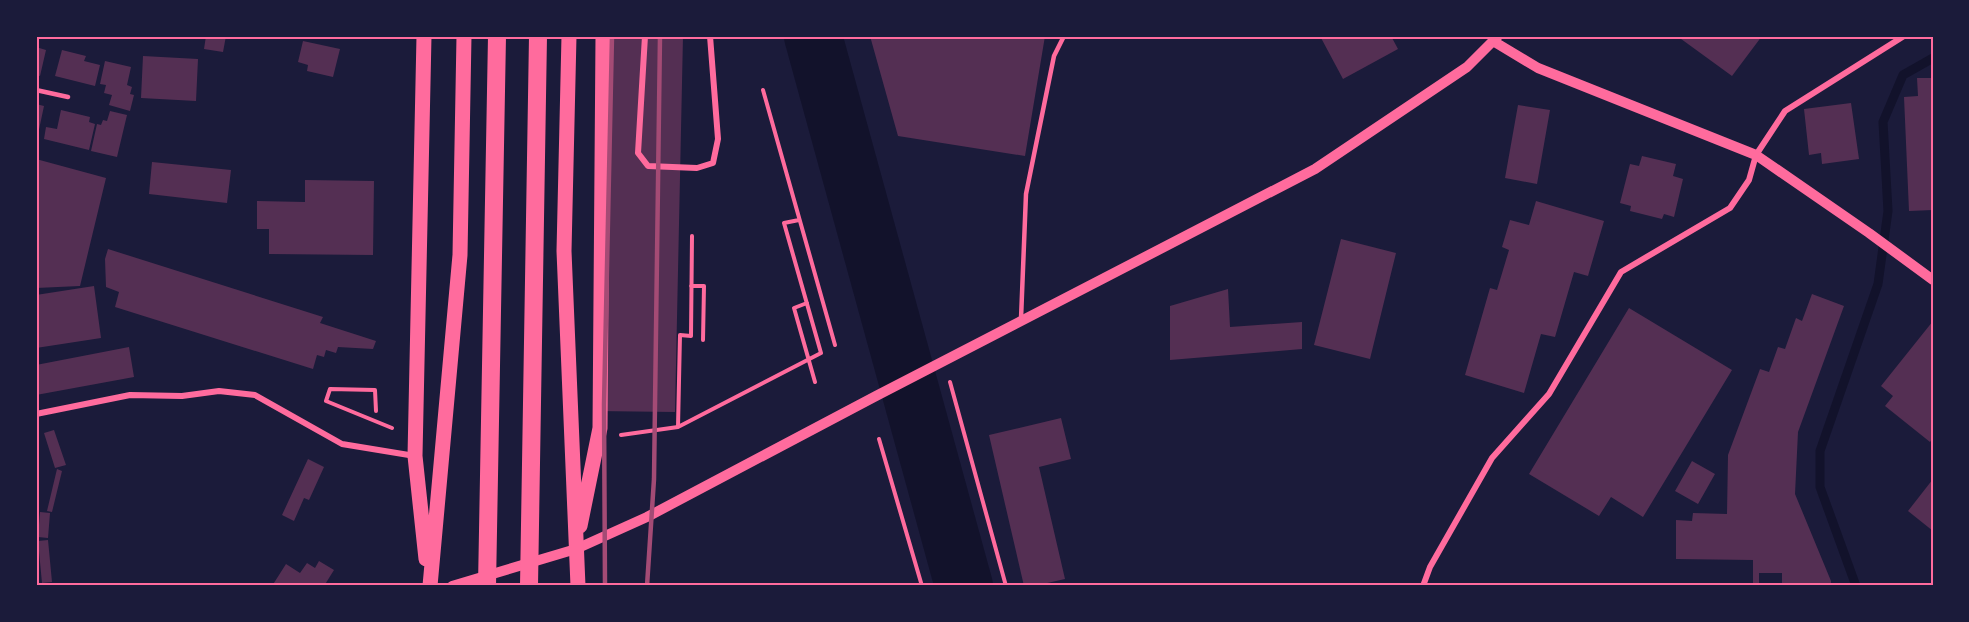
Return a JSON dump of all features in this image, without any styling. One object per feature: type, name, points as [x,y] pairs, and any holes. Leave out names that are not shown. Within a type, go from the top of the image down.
[{"type":"highway","points":[[487,586],[497,36]]},
{"type":"highway","points":[[529,586],[538,36]]},
{"type":"main road","points":[[424,36],[415,456],[429,586]]},
{"type":"main road","points":[[429,586],[460,255],[464,36]]},
{"type":"main road","points":[[569,36],[564,251],[578,586]]},
{"type":"main road","points":[[576,549],[600,428],[603,36]]},
{"type":"street","points":[[645,36],[638,153],[648,166],[697,168],[713,163],[718,139],[710,36]]},
{"type":"street","points":[[1423,586],[1430,567],[1491,458],[1549,394],[1621,272],[1730,208],[1749,180],[1756,155],[1785,111],[1904,36]]},
{"type":"street","points":[[452,586],[576,549],[647,517],[1315,169],[1467,67],[1496,38],[1538,68],[1756,155],[1933,280]]},
{"type":"street","points":[[36,414],[130,395],[182,396],[219,391],[255,395],[342,444],[415,456]]},
{"type":"lane","points":[[1021,321],[1026,194],[1054,56],[1064,36]]},
{"type":"lane","points":[[36,90],[68,97]]},
{"type":"path","points":[[763,90],[835,345]]},
{"type":"path","points":[[678,428],[678,335],[691,336],[692,236]]},
{"type":"path","points":[[691,286],[704,286],[703,340]]},
{"type":"path","points":[[807,303],[794,308],[815,382]]},
{"type":"path","points":[[940,363],[1006,586]]},
{"type":"path","points":[[376,411],[375,390],[330,389],[326,401],[393,429]]},
{"type":"path","points":[[879,439],[922,586]]},
{"type":"building","points":[[206,36],[226,36],[223,52],[204,49]]},
{"type":"building","points":[[602,36],[683,36],[675,412],[595,411]]},
{"type":"building","points":[[870,36],[1045,36],[1025,156],[898,136]]},
{"type":"building","points":[[1320,36],[1391,36],[1398,49],[1343,79]]},
{"type":"building","points":[[1677,36],[1762,36],[1732,76]]},
{"type":"building","points":[[303,41],[340,49],[333,77],[307,71],[308,65],[298,62]]},
{"type":"building","points":[[36,47],[46,50],[40,76],[36,75]]},
{"type":"building","points":[[62,50],[86,56],[84,61],[100,65],[95,86],[55,76]]},
{"type":"building","points":[[143,56],[198,59],[196,101],[141,98]]},
{"type":"building","points":[[105,61],[131,67],[127,85],[132,87],[130,94],[134,95],[130,111],[109,105],[112,95],[104,93],[106,85],[100,84]]},
{"type":"building","points":[[1917,78],[1933,78],[1933,210],[1909,211],[1904,97],[1918,96]]},
{"type":"building","points":[[1851,103],[1859,159],[1822,164],[1821,153],[1809,155],[1804,109]]},
{"type":"building","points":[[36,104],[44,106],[37,139],[36,139]]},
{"type":"building","points":[[1518,105],[1550,110],[1537,184],[1505,178]]},
{"type":"building","points":[[61,110],[90,117],[89,122],[95,124],[89,150],[44,139],[46,127],[57,129]]},
{"type":"building","points":[[110,111],[127,115],[117,157],[91,151],[97,124],[101,125],[103,120],[107,121]]},
{"type":"building","points":[[1642,156],[1676,164],[1673,176],[1683,179],[1674,217],[1664,214],[1662,219],[1630,211],[1631,206],[1620,203],[1630,164],[1639,166]]},
{"type":"building","points":[[36,159],[106,178],[80,286],[36,288]]},
{"type":"building","points":[[152,162],[231,170],[227,203],[149,194]]},
{"type":"building","points":[[305,180],[374,181],[373,255],[269,254],[269,229],[257,229],[257,201],[305,202]]},
{"type":"building","points":[[1536,201],[1604,221],[1588,276],[1574,272],[1555,337],[1541,334],[1524,393],[1465,375],[1490,288],[1497,290],[1509,250],[1502,247],[1510,220],[1529,225]]},
{"type":"building","points":[[1341,239],[1396,253],[1370,359],[1314,345]]},
{"type":"building","points":[[108,249],[323,317],[320,323],[376,341],[373,349],[338,347],[336,353],[326,350],[324,357],[317,355],[313,369],[115,307],[119,292],[106,287],[105,259]]},
{"type":"building","points":[[94,286],[101,338],[36,348],[36,295]]},
{"type":"building","points":[[1228,289],[1230,327],[1302,322],[1302,349],[1170,360],[1170,306]]},
{"type":"building","points":[[1812,294],[1844,306],[1798,432],[1795,494],[1831,581],[1831,586],[1782,586],[1782,573],[1759,573],[1759,586],[1753,585],[1753,560],[1676,559],[1676,520],[1692,521],[1693,513],[1727,514],[1728,455],[1760,369],[1769,372],[1778,347],[1785,349],[1796,318],[1802,321]]},
{"type":"building","points":[[1629,308],[1732,370],[1643,517],[1611,497],[1599,516],[1529,474]]},
{"type":"building","points":[[1933,321],[1933,438],[1930,442],[1885,406],[1893,396],[1881,386]]},
{"type":"building","points":[[129,347],[134,377],[36,395],[36,365]]},
{"type":"building","points":[[1061,418],[1071,459],[1039,467],[1065,579],[1024,586],[989,435]]},
{"type":"building","points":[[54,430],[66,465],[55,468],[44,433]]},
{"type":"building","points":[[308,459],[324,467],[309,500],[304,498],[294,521],[282,515]]},
{"type":"building","points":[[1692,461],[1715,474],[1698,504],[1675,491]]},
{"type":"building","points":[[57,469],[62,471],[52,512],[47,511]]},
{"type":"building","points":[[1933,479],[1933,531],[1908,511]]},
{"type":"building","points":[[40,512],[50,513],[48,538],[38,537]]},
{"type":"building","points":[[48,540],[52,582],[42,583],[38,541]]},
{"type":"building","points":[[319,561],[334,570],[324,586],[272,586],[286,564],[300,573],[307,563],[315,568]]},
{"type":"waterway","points":[[813,36],[964,586]]},
{"type":"waterway","points":[[1856,586],[1820,487],[1820,451],[1878,284],[1888,211],[1883,122],[1903,75],[1933,58]]},
{"type":"railway","points":[[605,586],[604,405],[612,36]]},
{"type":"railway","points":[[647,586],[654,479],[660,36]]}]
